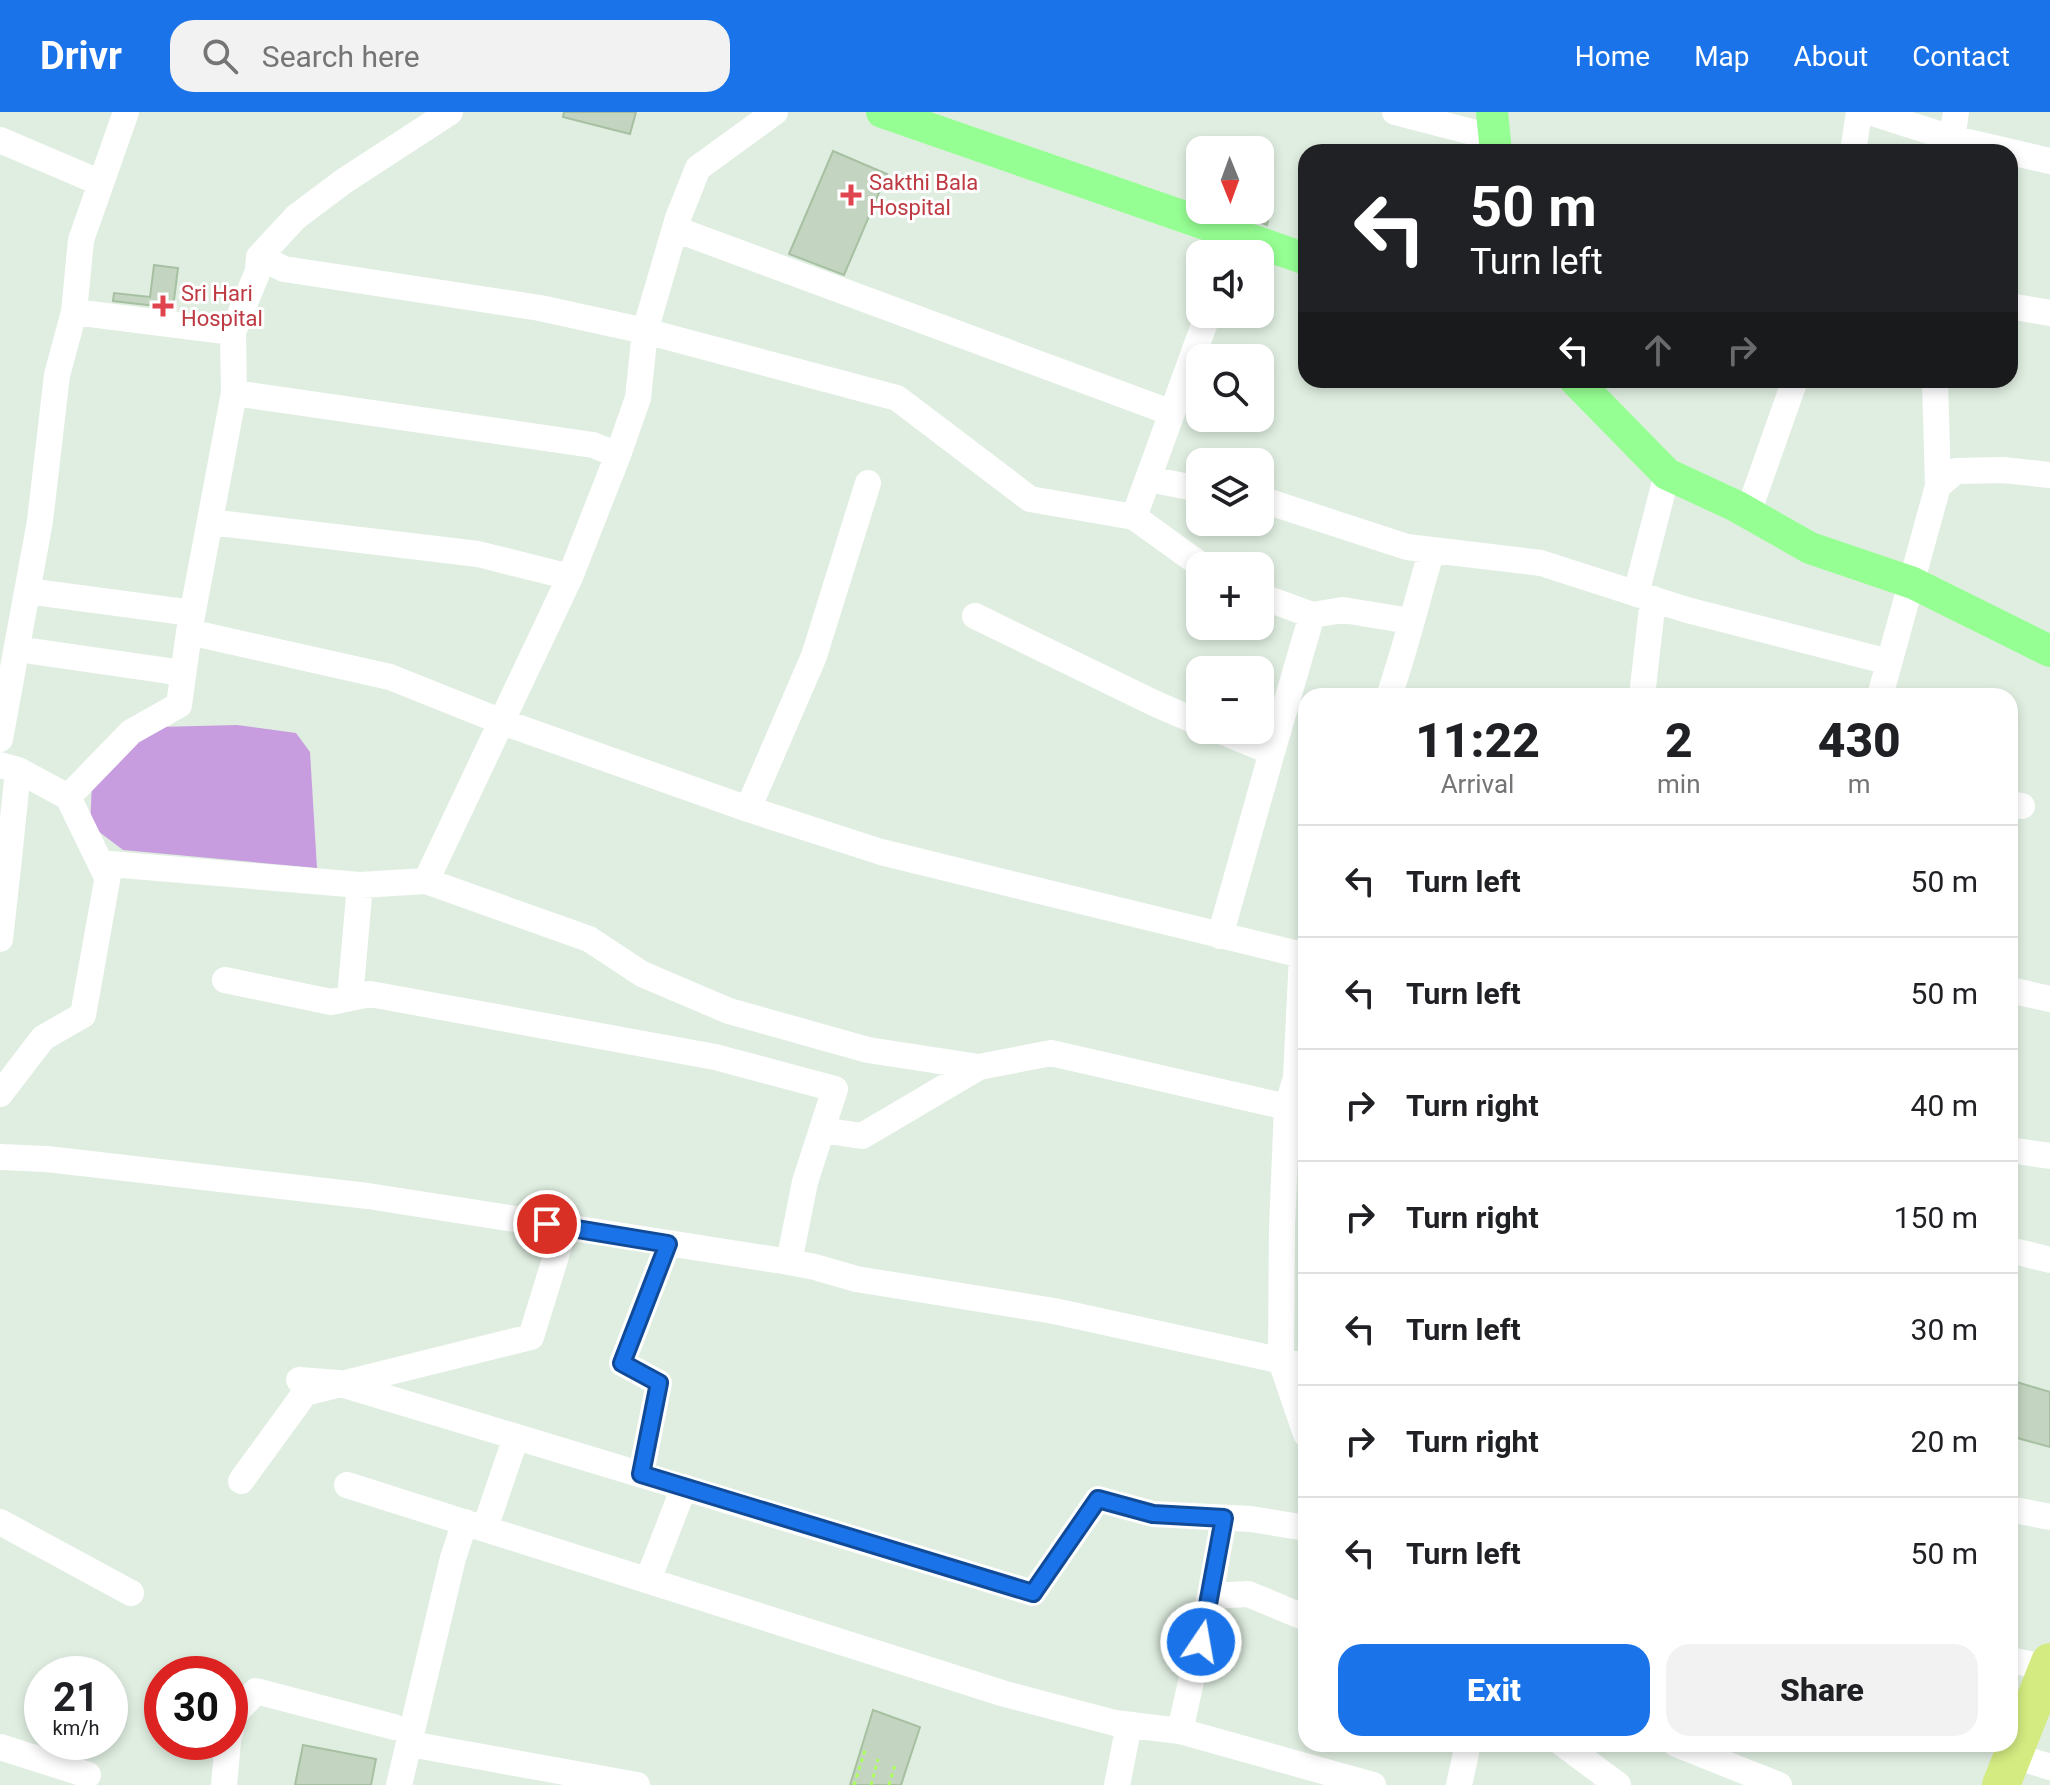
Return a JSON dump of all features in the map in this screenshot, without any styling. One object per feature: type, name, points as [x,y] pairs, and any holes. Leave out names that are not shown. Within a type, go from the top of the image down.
[{"type":"highway","points":[[2018,1741],[2049,1665]]},
{"type":"main road","points":[[882,112],[1220,240]]},
{"type":"main road","points":[[1274,253],[1298,257]]},
{"type":"main road","points":[[1583,388],[1667,474],[1748,513],[1810,548],[1913,583],[2050,651]]},
{"type":"street","points":[[0,739],[40,521],[57,375],[74,312],[81,240],[126,112]]},
{"type":"street","points":[[68,797],[131,732],[179,705],[191,622],[234,393],[233,332],[258,271],[259,257],[308,208],[450,112]]},
{"type":"street","points":[[426,881],[570,577],[618,455],[638,398],[645,331],[675,229],[698,168],[775,112]]},
{"type":"street","points":[[1395,112],[1494,134]]},
{"type":"street","points":[[1854,144],[1859,112]]},
{"type":"street","points":[[1870,112],[1948,144]]},
{"type":"street","points":[[1950,144],[1956,112]]},
{"type":"street","points":[[0,140],[101,183]]},
{"type":"street","points":[[2018,156],[2050,161]]},
{"type":"street","points":[[675,229],[1172,413]]},
{"type":"street","points":[[259,257],[284,269],[540,308],[645,331],[897,398],[1030,499],[1134,517],[1186,554]]},
{"type":"street","points":[[2018,307],[2050,313]]},
{"type":"street","points":[[74,312],[233,332]]},
{"type":"street","points":[[1134,517],[1203,328]]},
{"type":"street","points":[[1748,513],[1792,388]]},
{"type":"street","points":[[1882,688],[1938,486],[1935,388]]},
{"type":"street","points":[[234,393],[593,445],[618,455]]},
{"type":"street","points":[[1938,486],[1956,471],[2003,470],[2050,475]]},
{"type":"street","points":[[1642,688],[1645,596],[1667,474]]},
{"type":"street","points":[[1148,479],[1186,486]]},
{"type":"street","points":[[748,809],[814,656],[868,483]]},
{"type":"street","points":[[1274,504],[1407,547],[1541,563],[1645,596],[1889,662]]},
{"type":"street","points":[[210,522],[478,554],[570,577]]},
{"type":"street","points":[[1392,688],[1432,550]]},
{"type":"street","points":[[27,591],[191,622],[390,677],[500,721],[748,809],[881,852],[1220,936],[1298,951]]},
{"type":"street","points":[[1274,601],[1312,615],[1343,610],[1410,621]]},
{"type":"street","points":[[1220,936],[1312,615]]},
{"type":"street","points":[[975,616],[1186,717]]},
{"type":"street","points":[[17,649],[183,673]]},
{"type":"street","points":[[1252,744],[1272,752]]},
{"type":"street","points":[[0,939],[9,768],[68,797],[107,877]]},
{"type":"street","points":[[0,1094],[43,1038],[83,1015],[110,864],[360,885],[426,881],[589,939],[642,974],[729,1011],[868,1050],[979,1067]]},
{"type":"street","points":[[350,998],[360,885]]},
{"type":"street","points":[[225,980],[331,1002],[370,994],[699,1054],[835,1089],[805,1182],[789,1262]]},
{"type":"street","points":[[2018,992],[2050,999]]},
{"type":"street","points":[[1298,1046],[1296,1078],[1287,1107],[1294,1244],[1294,1364],[1298,1387]]},
{"type":"street","points":[[822,1130],[862,1136],[979,1067],[1051,1053],[1287,1107]]},
{"type":"street","points":[[2018,1151],[2050,1156]]},
{"type":"street","points":[[0,1157],[47,1159],[368,1196],[789,1262],[856,1279],[1054,1311],[1294,1364]]},
{"type":"street","points":[[241,1481],[305,1393],[531,1337],[565,1227]]},
{"type":"street","points":[[641,1474],[659,1383],[622,1363],[668,1244]]},
{"type":"street","points":[[2018,1252],[2050,1260]]},
{"type":"street","points":[[299,1380],[338,1383],[1033,1593],[1098,1499],[1153,1514],[1298,1527]]},
{"type":"street","points":[[399,1785],[402,1736],[453,1558],[475,1525],[516,1437]]},
{"type":"street","points":[[347,1485],[1005,1694],[1129,1725],[1180,1731],[1373,1785]]},
{"type":"street","points":[[648,1580],[684,1487]]},
{"type":"street","points":[[2018,1511],[2050,1517]]},
{"type":"street","points":[[1180,1731],[1224,1518]]},
{"type":"street","points":[[0,1522],[131,1593]]},
{"type":"street","points":[[1210,1596],[1248,1594],[1298,1615]]},
{"type":"street","points":[[2018,1661],[2049,1665]]},
{"type":"street","points":[[248,1700],[256,1691],[402,1736],[637,1785]]},
{"type":"street","points":[[1117,1785],[1129,1725]]},
{"type":"street","points":[[0,1747],[88,1775]]},
{"type":"street","points":[[1459,1785],[1466,1752]]},
{"type":"street","points":[[1574,1752],[1618,1785]]},
{"type":"street","points":[[1696,1752],[1779,1785]]},
{"type":"street","points":[[224,1785],[226,1760]]},
{"type":"street","points":[[2006,1770],[2050,1767]]},
{"type":"path","points":[[854,1785],[866,1747]]},
{"type":"path","points":[[871,1785],[878,1759]]},
{"type":"path","points":[[889,1785],[896,1767]]},
{"type":"shaded area","points":[[237,725],[296,733],[310,752],[317,868],[123,850],[90,825],[92,783],[119,728]]},
{"type":"building","points":[[564,112],[636,112],[630,134],[563,117]]},
{"type":"building","points":[[833,151],[887,174],[844,275],[789,254]]},
{"type":"building","points":[[154,265],[178,268],[173,308],[113,301],[114,293],[150,297]]},
{"type":"building","points":[[2018,1382],[2050,1392],[2050,1447],[2018,1438]]},
{"type":"building","points":[[873,1710],[920,1727],[901,1785],[850,1785]]},
{"type":"building","points":[[303,1745],[376,1759],[371,1785],[295,1785]]},
{"type":"place","name":"Sakthi Bala Hospital","points":[[851,195]]},
{"type":"place","name":"Sri Hari Hospital","points":[[163,306]]},
{"type":"route","points":[[547,1224],[668,1244],[622,1363],[659,1383],[641,1474],[1033,1593],[1098,1499],[1153,1514],[1224,1518],[1201,1642]]}]
